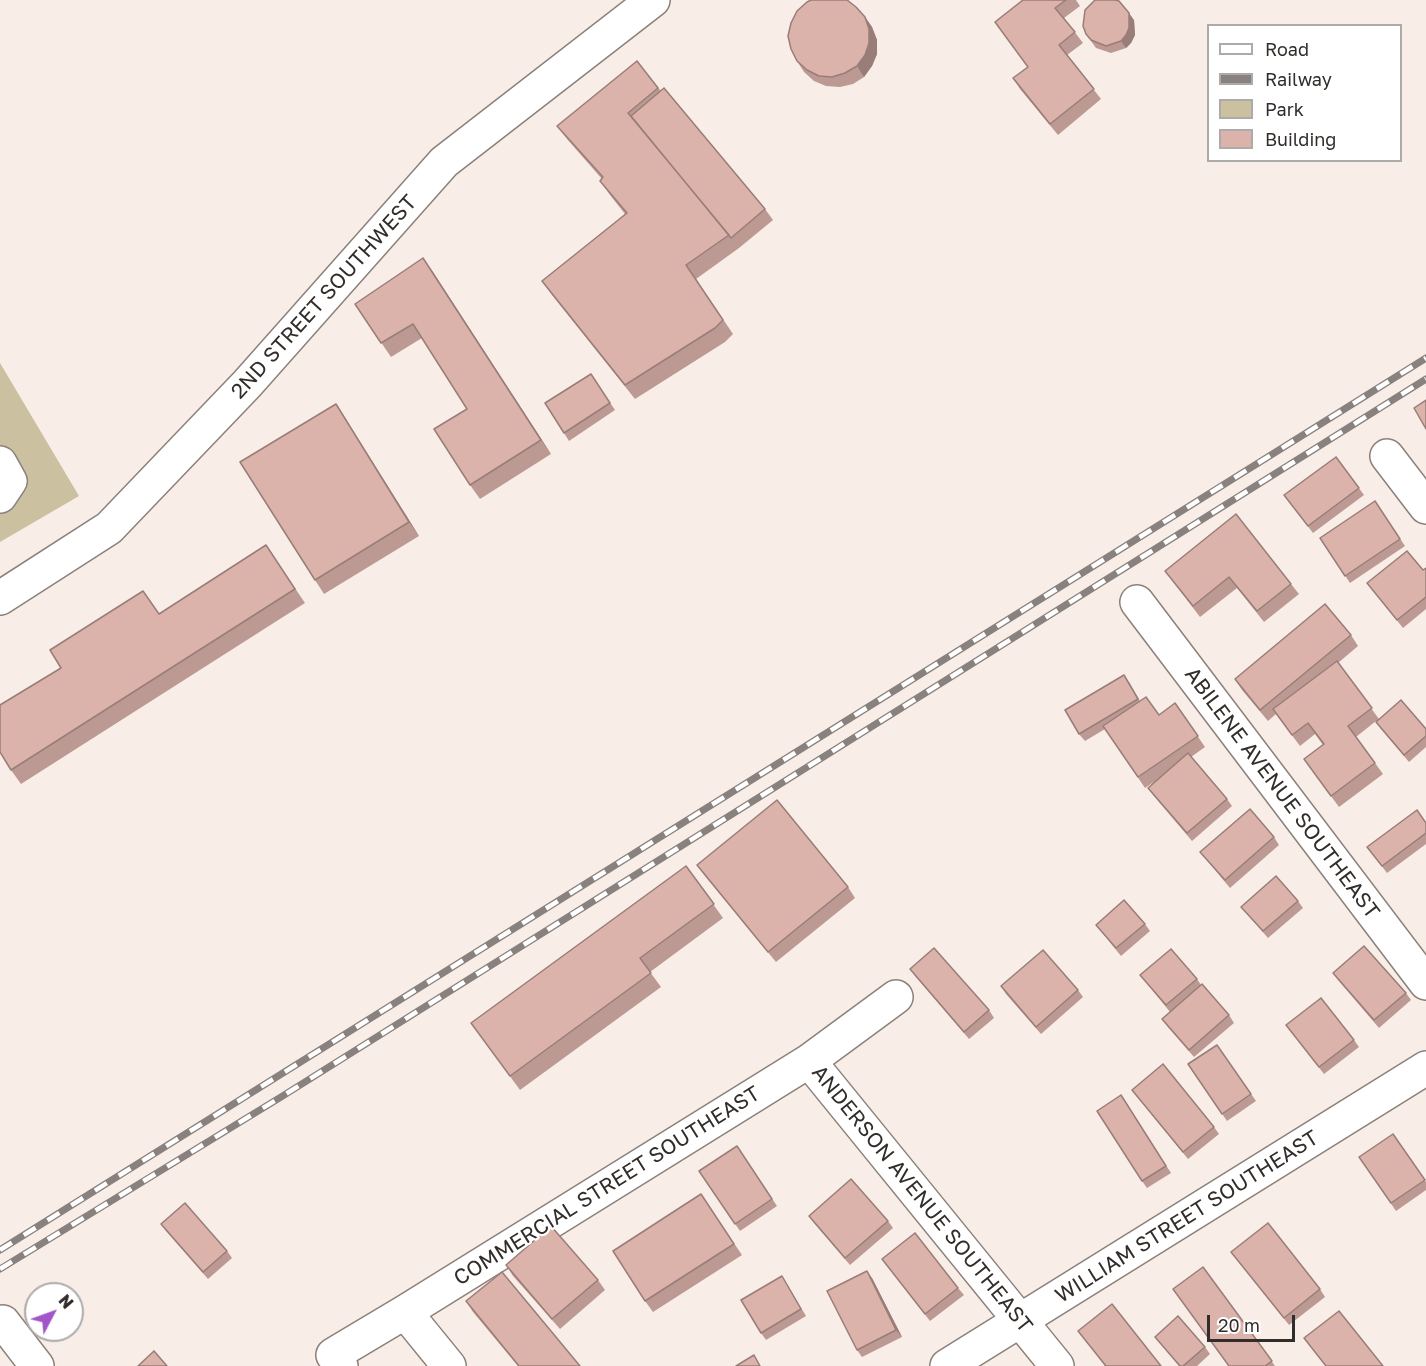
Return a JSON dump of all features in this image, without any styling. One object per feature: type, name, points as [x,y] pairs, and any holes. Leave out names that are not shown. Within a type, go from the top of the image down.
[{"type":"street","name":"2ND STREET SOUTHWEST","points":[[0,598],[109,528],[247,384],[444,162],[653,0]]},
{"type":"street","points":[[1387,456],[1426,507]]},
{"type":"street","points":[[0,463],[10,481],[0,496]]},
{"type":"street","name":"ABILENE AVENUE SOUTHEAST","points":[[1137,602],[1426,983]]},
{"type":"street","name":"ANDERSON AVENUE SOUTHEAST","points":[[896,997],[809,1061],[1057,1366]]},
{"type":"street","name":"COMMERCIAL STREET SOUTHEAST","points":[[341,1366],[333,1355],[809,1061]]},
{"type":"street","name":"WILLIAM STREET SOUTHEAST","points":[[947,1366],[1426,1068]]},
{"type":"street","points":[[405,1312],[449,1366]]},
{"type":"street","points":[[3,1322],[37,1366]]},
{"type":"green space","points":[[0,363],[79,496],[0,542]]},
{"type":"building","points":[[811,0],[847,0],[865,17],[869,29],[869,43],[865,55],[857,66],[845,73],[832,77],[819,76],[807,70],[797,61],[791,49],[788,36],[791,23],[797,11]]},
{"type":"building","points":[[1023,0],[1066,0],[1055,8],[1075,32],[1059,45],[1094,89],[1050,124],[1013,78],[1028,67],[995,22]]},
{"type":"building","points":[[1095,0],[1119,1],[1129,13],[1129,28],[1121,41],[1106,46],[1091,40],[1086,34],[1083,26],[1085,10]]},
{"type":"building","points":[[637,61],[658,88],[628,113],[729,235],[686,265],[723,320],[715,328],[625,385],[542,281],[627,213],[600,181],[603,177],[557,126]]},
{"type":"building","points":[[664,88],[765,209],[731,238],[631,116]]},
{"type":"building","points":[[423,258],[541,440],[470,485],[434,429],[467,409],[413,324],[381,343],[355,304]]},
{"type":"building","points":[[591,374],[610,403],[564,433],[545,403]]},
{"type":"building","points":[[1426,400],[1426,429],[1414,408]]},
{"type":"building","points":[[336,404],[409,522],[315,580],[240,462]]},
{"type":"building","points":[[1336,457],[1359,488],[1308,526],[1284,495]]},
{"type":"building","points":[[1375,501],[1400,539],[1345,576],[1320,538]]},
{"type":"building","points":[[1236,514],[1291,584],[1257,611],[1229,577],[1193,606],[1165,571]]},
{"type":"building","points":[[266,545],[295,589],[11,770],[0,752],[0,705],[61,668],[50,650],[143,591],[159,614]]},
{"type":"building","points":[[1407,551],[1423,570],[1426,568],[1426,597],[1397,620],[1367,583]]},
{"type":"building","points":[[1325,604],[1351,635],[1260,710],[1235,679]]},
{"type":"building","points":[[1337,661],[1372,708],[1348,726],[1375,763],[1331,796],[1304,759],[1324,744],[1308,723],[1292,735],[1273,709]]},
{"type":"building","points":[[1124,675],[1138,699],[1079,734],[1065,710]]},
{"type":"building","points":[[1146,697],[1159,715],[1175,703],[1198,736],[1138,777],[1103,726]]},
{"type":"building","points":[[1401,700],[1426,729],[1426,736],[1404,755],[1376,722]]},
{"type":"building","points":[[1188,753],[1227,799],[1187,833],[1148,788]]},
{"type":"building","points":[[777,800],[848,887],[768,952],[697,865]]},
{"type":"building","points":[[1250,809],[1274,837],[1225,880],[1200,852]]},
{"type":"building","points":[[1417,810],[1426,823],[1426,833],[1382,866],[1367,847]]},
{"type":"building","points":[[686,866],[714,904],[640,958],[651,973],[510,1076],[471,1023]]},
{"type":"building","points":[[1276,876],[1298,901],[1263,931],[1241,907]]},
{"type":"building","points":[[1124,900],[1145,924],[1116,948],[1096,925]]},
{"type":"building","points":[[1364,946],[1406,993],[1374,1020],[1333,973]]},
{"type":"building","points":[[934,948],[989,1010],[964,1032],[910,969]]},
{"type":"building","points":[[1171,949],[1197,979],[1166,1005],[1140,975]]},
{"type":"building","points":[[1043,950],[1078,990],[1036,1027],[1001,986]]},
{"type":"building","points":[[1202,984],[1229,1015],[1189,1050],[1162,1019]]},
{"type":"building","points":[[1321,998],[1354,1040],[1319,1067],[1286,1025]]},
{"type":"building","points":[[1217,1045],[1251,1094],[1222,1114],[1188,1064]]},
{"type":"building","points":[[1163,1064],[1214,1127],[1183,1152],[1132,1090]]},
{"type":"building","points":[[1121,1095],[1166,1166],[1142,1181],[1097,1111]]},
{"type":"building","points":[[1393,1134],[1425,1180],[1391,1203],[1359,1157]]},
{"type":"building","points":[[737,1146],[772,1199],[735,1224],[699,1171]]},
{"type":"building","points":[[851,1179],[888,1221],[845,1258],[809,1216]]},
{"type":"building","points":[[701,1194],[734,1244],[645,1301],[613,1251]]},
{"type":"building","points":[[185,1203],[227,1251],[203,1272],[161,1224]]},
{"type":"building","points":[[1268,1223],[1320,1289],[1284,1318],[1231,1252]]},
{"type":"building","points":[[551,1226],[598,1280],[552,1319],[506,1265]]},
{"type":"building","points":[[915,1233],[958,1288],[925,1314],[882,1259]]},
{"type":"building","points":[[1203,1267],[1272,1361],[1265,1366],[1229,1366],[1173,1289]]},
{"type":"building","points":[[867,1271],[896,1330],[857,1350],[827,1291]]},
{"type":"building","points":[[502,1272],[580,1366],[519,1366],[466,1301]]},
{"type":"building","points":[[782,1276],[801,1309],[761,1333],[741,1300]]},
{"type":"building","points":[[1112,1304],[1161,1366],[1106,1366],[1078,1331]]},
{"type":"building","points":[[1339,1311],[1383,1366],[1326,1366],[1304,1338]]},
{"type":"building","points":[[1178,1316],[1205,1347],[1183,1366],[1180,1366],[1155,1337]]},
{"type":"building","points":[[154,1351],[167,1366],[138,1366]]},
{"type":"building","points":[[754,1355],[760,1366],[736,1366]]},
{"type":"railway","points":[[0,1250],[1426,358]]},
{"type":"railway","points":[[0,1269],[281,1097],[1426,379]]}]
